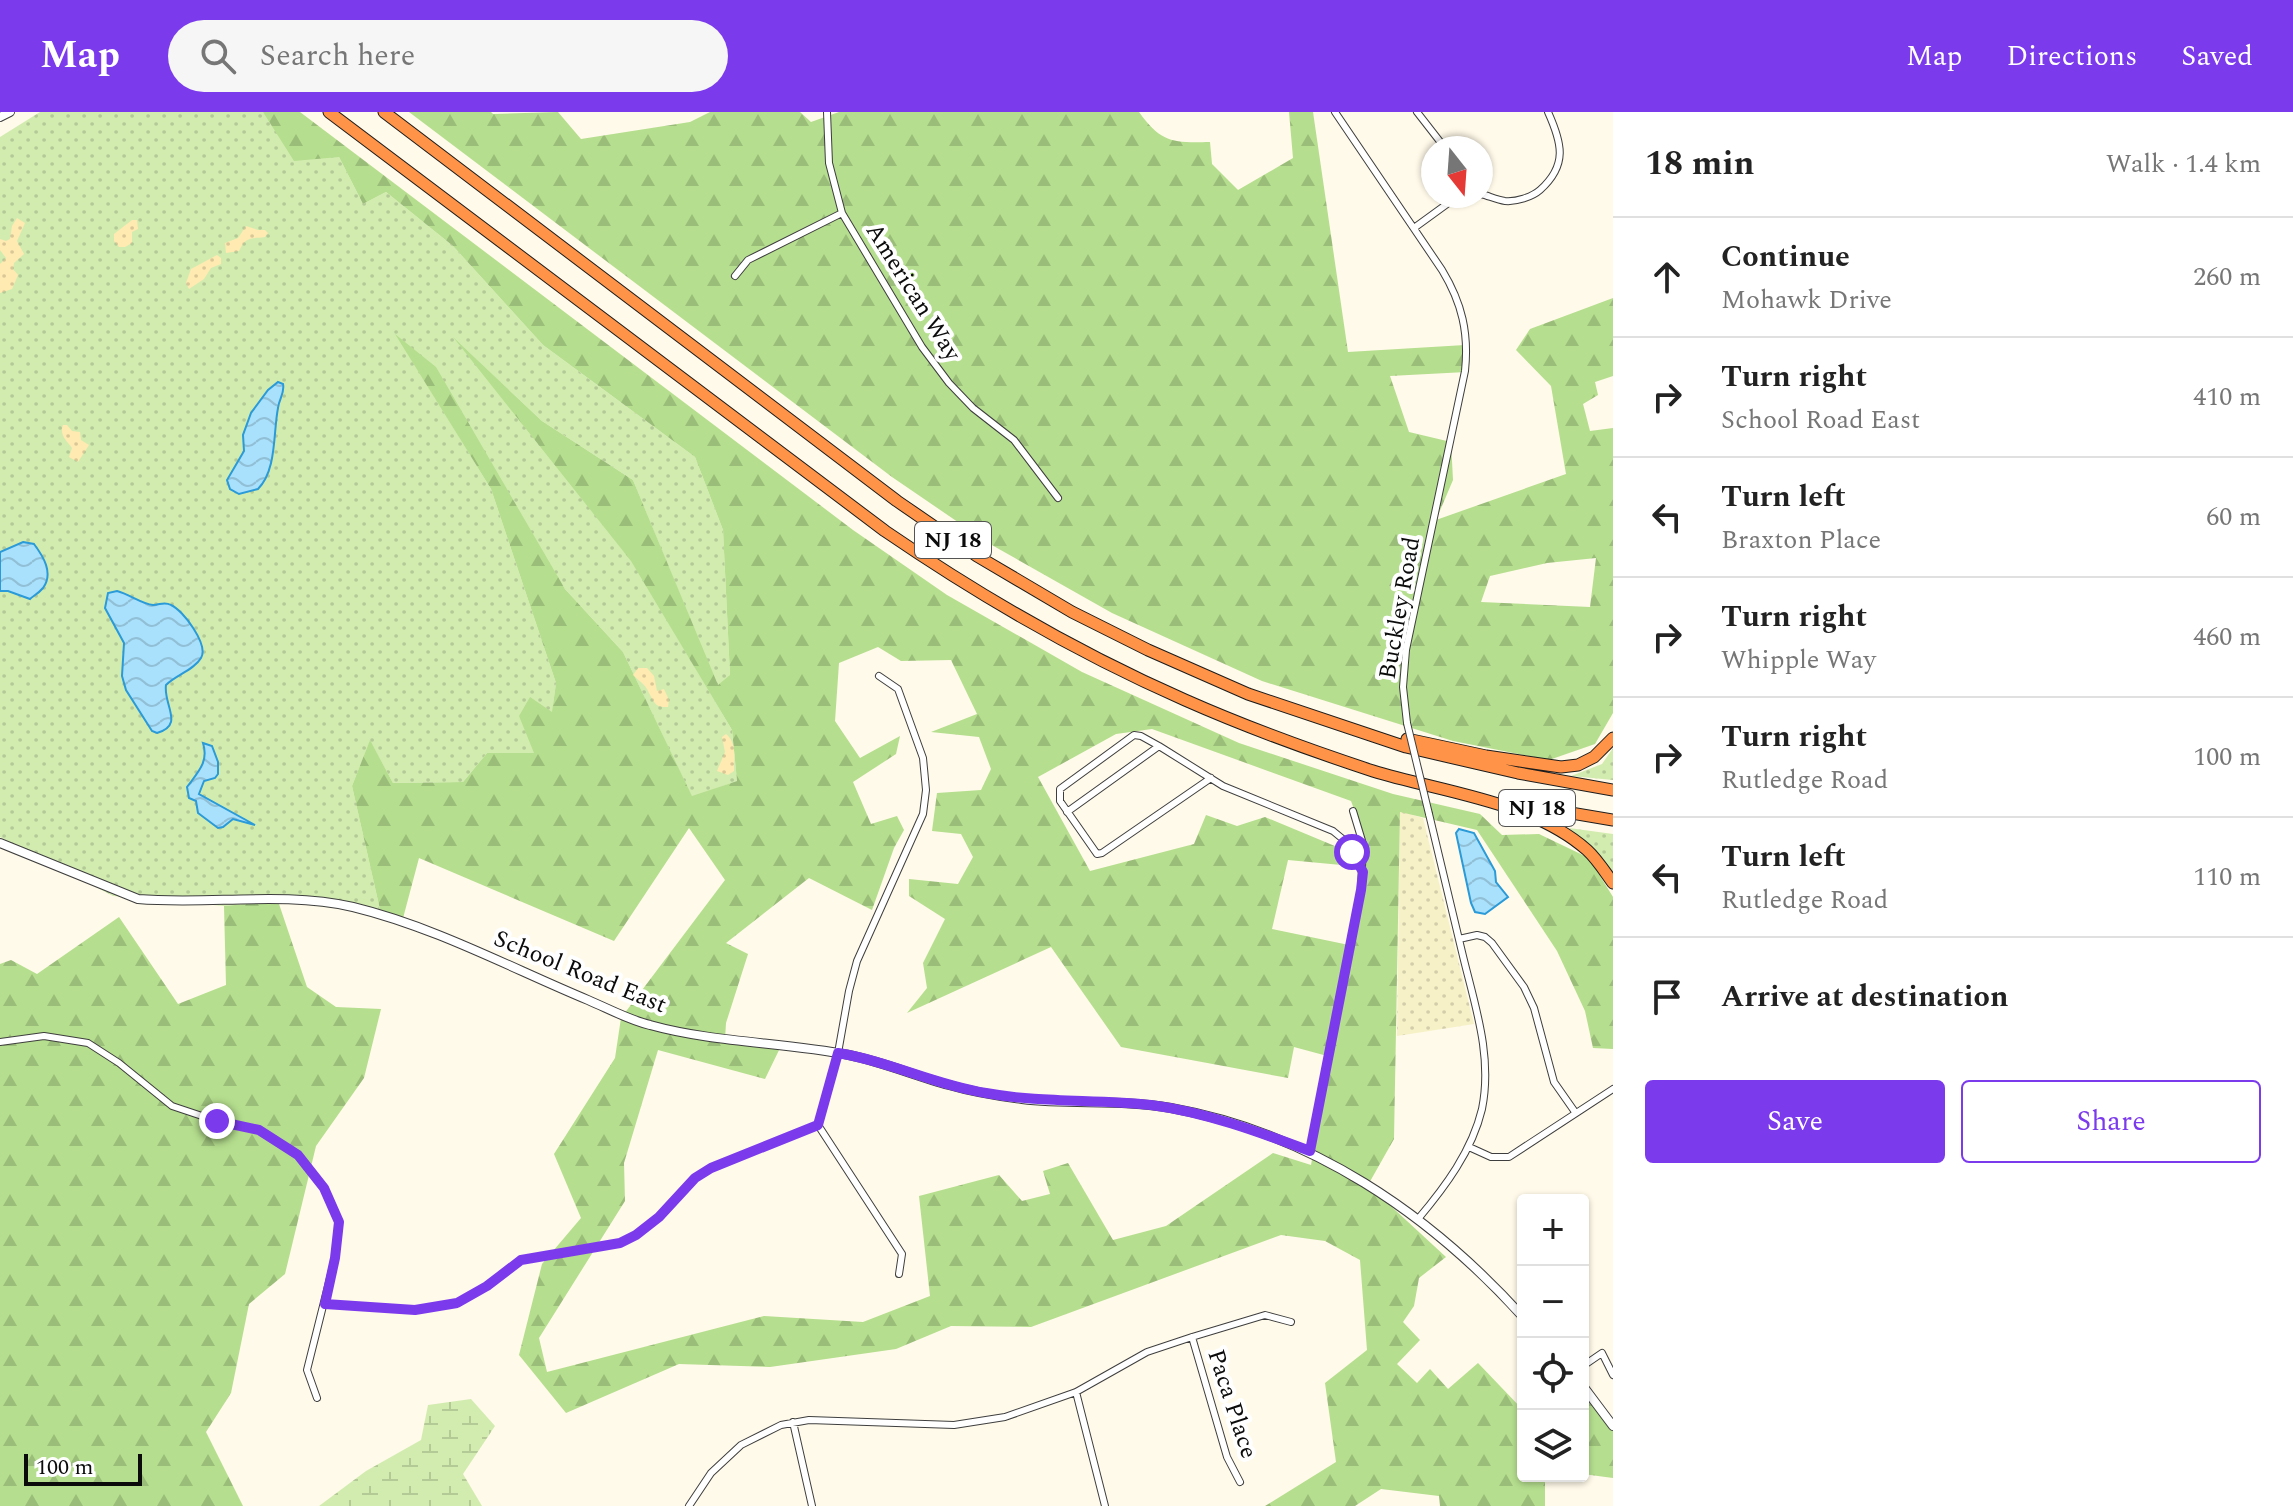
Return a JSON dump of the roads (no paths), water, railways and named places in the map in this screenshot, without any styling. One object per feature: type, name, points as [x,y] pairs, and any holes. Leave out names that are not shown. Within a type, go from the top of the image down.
[{"type":"highway","name":"NJ 18","points":[[329,112],[885,531],[976,591],[1084,652],[1209,710],[1371,770],[1462,794],[1613,820]]},
{"type":"highway","name":"NJ 18","points":[[384,112],[859,474],[987,562],[1072,612],[1188,669],[1248,694],[1406,747],[1475,764],[1613,790]]},
{"type":"highway","points":[[1384,738],[1404,738],[1486,756],[1561,767],[1587,761],[1613,738]]},
{"type":"highway","points":[[1462,794],[1550,825],[1584,847],[1613,883]]},
{"type":"street","points":[[0,117],[10,112]]},
{"type":"street","name":"American Way","points":[[827,112],[829,163],[842,213],[922,347],[973,408],[1014,440],[1058,498]]},
{"type":"street","name":"Buckley Road","points":[[1335,112],[1453,287],[1461,307],[1467,339],[1461,396],[1406,650],[1403,687],[1407,723],[1481,1030],[1486,1071],[1481,1109],[1469,1147],[1418,1219]]},
{"type":"street","points":[[1417,112],[1436,136]]},
{"type":"street","points":[[1493,197],[1507,201],[1534,195],[1554,178],[1560,159],[1558,136],[1548,112]]},
{"type":"street","points":[[1414,228],[1442,208]]},
{"type":"street","points":[[735,276],[748,260],[842,213]]},
{"type":"street","points":[[879,676],[898,689],[923,758],[926,790],[923,814],[857,961],[838,1053],[818,1125],[902,1254],[899,1274]]},
{"type":"street","points":[[1211,778],[1099,855],[1058,797],[1063,784],[1134,735],[1141,736],[1232,790],[1333,831],[1344,840],[1363,872]]},
{"type":"street","points":[[1067,812],[1159,746]]},
{"type":"street","points":[[1310,1151],[1363,872],[1363,844],[1353,811]]},
{"type":"street","name":"School Road East","points":[[0,843],[138,899],[286,899],[349,906],[427,930],[649,1025],[838,1053],[989,1094],[1036,1100],[1118,1102],[1171,1108],[1212,1118],[1310,1151],[1348,1172],[1418,1219],[1477,1270],[1517,1311]]},
{"type":"street","points":[[1459,939],[1477,935],[1485,937],[1524,987],[1534,1008],[1554,1082],[1575,1112]]},
{"type":"street","points":[[0,1042],[44,1036],[88,1043],[119,1063],[172,1106],[217,1121],[259,1130],[298,1155],[324,1188],[339,1222],[335,1258],[307,1370],[317,1398]]},
{"type":"street","points":[[1469,1147],[1491,1157],[1509,1157],[1613,1089]]},
{"type":"street","points":[[325,1304],[415,1310],[457,1303],[487,1286],[521,1260],[620,1243],[659,1217],[703,1173],[818,1125]]},
{"type":"street","points":[[689,1506],[711,1473],[741,1445],[781,1425],[809,1420],[954,1425],[1005,1417],[1076,1392],[1147,1352],[1192,1337],[1265,1315],[1291,1322]]},
{"type":"street","name":"Paca Place","points":[[1192,1337],[1227,1457],[1240,1482]]},
{"type":"street","points":[[1589,1362],[1602,1353],[1613,1375]]},
{"type":"street","points":[[1076,1392],[1105,1506]]},
{"type":"street","points":[[1589,1394],[1613,1426]]},
{"type":"street","points":[[793,1422],[812,1506]]},
{"type":"water","points":[[278,382],[283,384],[283,390],[268,472],[258,489],[239,494],[230,489],[227,480],[244,451],[243,435],[251,413]]},
{"type":"water","points":[[23,542],[34,544],[44,559],[48,576],[43,588],[30,599],[0,591],[0,552]]},
{"type":"water","points":[[117,591],[149,604],[166,603],[176,608],[194,628],[201,645],[198,662],[166,685],[171,720],[170,725],[157,733],[152,731],[126,690],[122,676],[124,643],[105,608],[108,593]]},
{"type":"water","points":[[203,743],[212,746],[218,762],[218,774],[204,781],[199,794],[255,825],[233,819],[218,828],[198,813],[196,801],[189,798],[187,787],[205,756]]},
{"type":"water","points":[[1459,829],[1474,833],[1495,871],[1496,882],[1508,897],[1485,914],[1475,912],[1471,903],[1456,833]]}]
